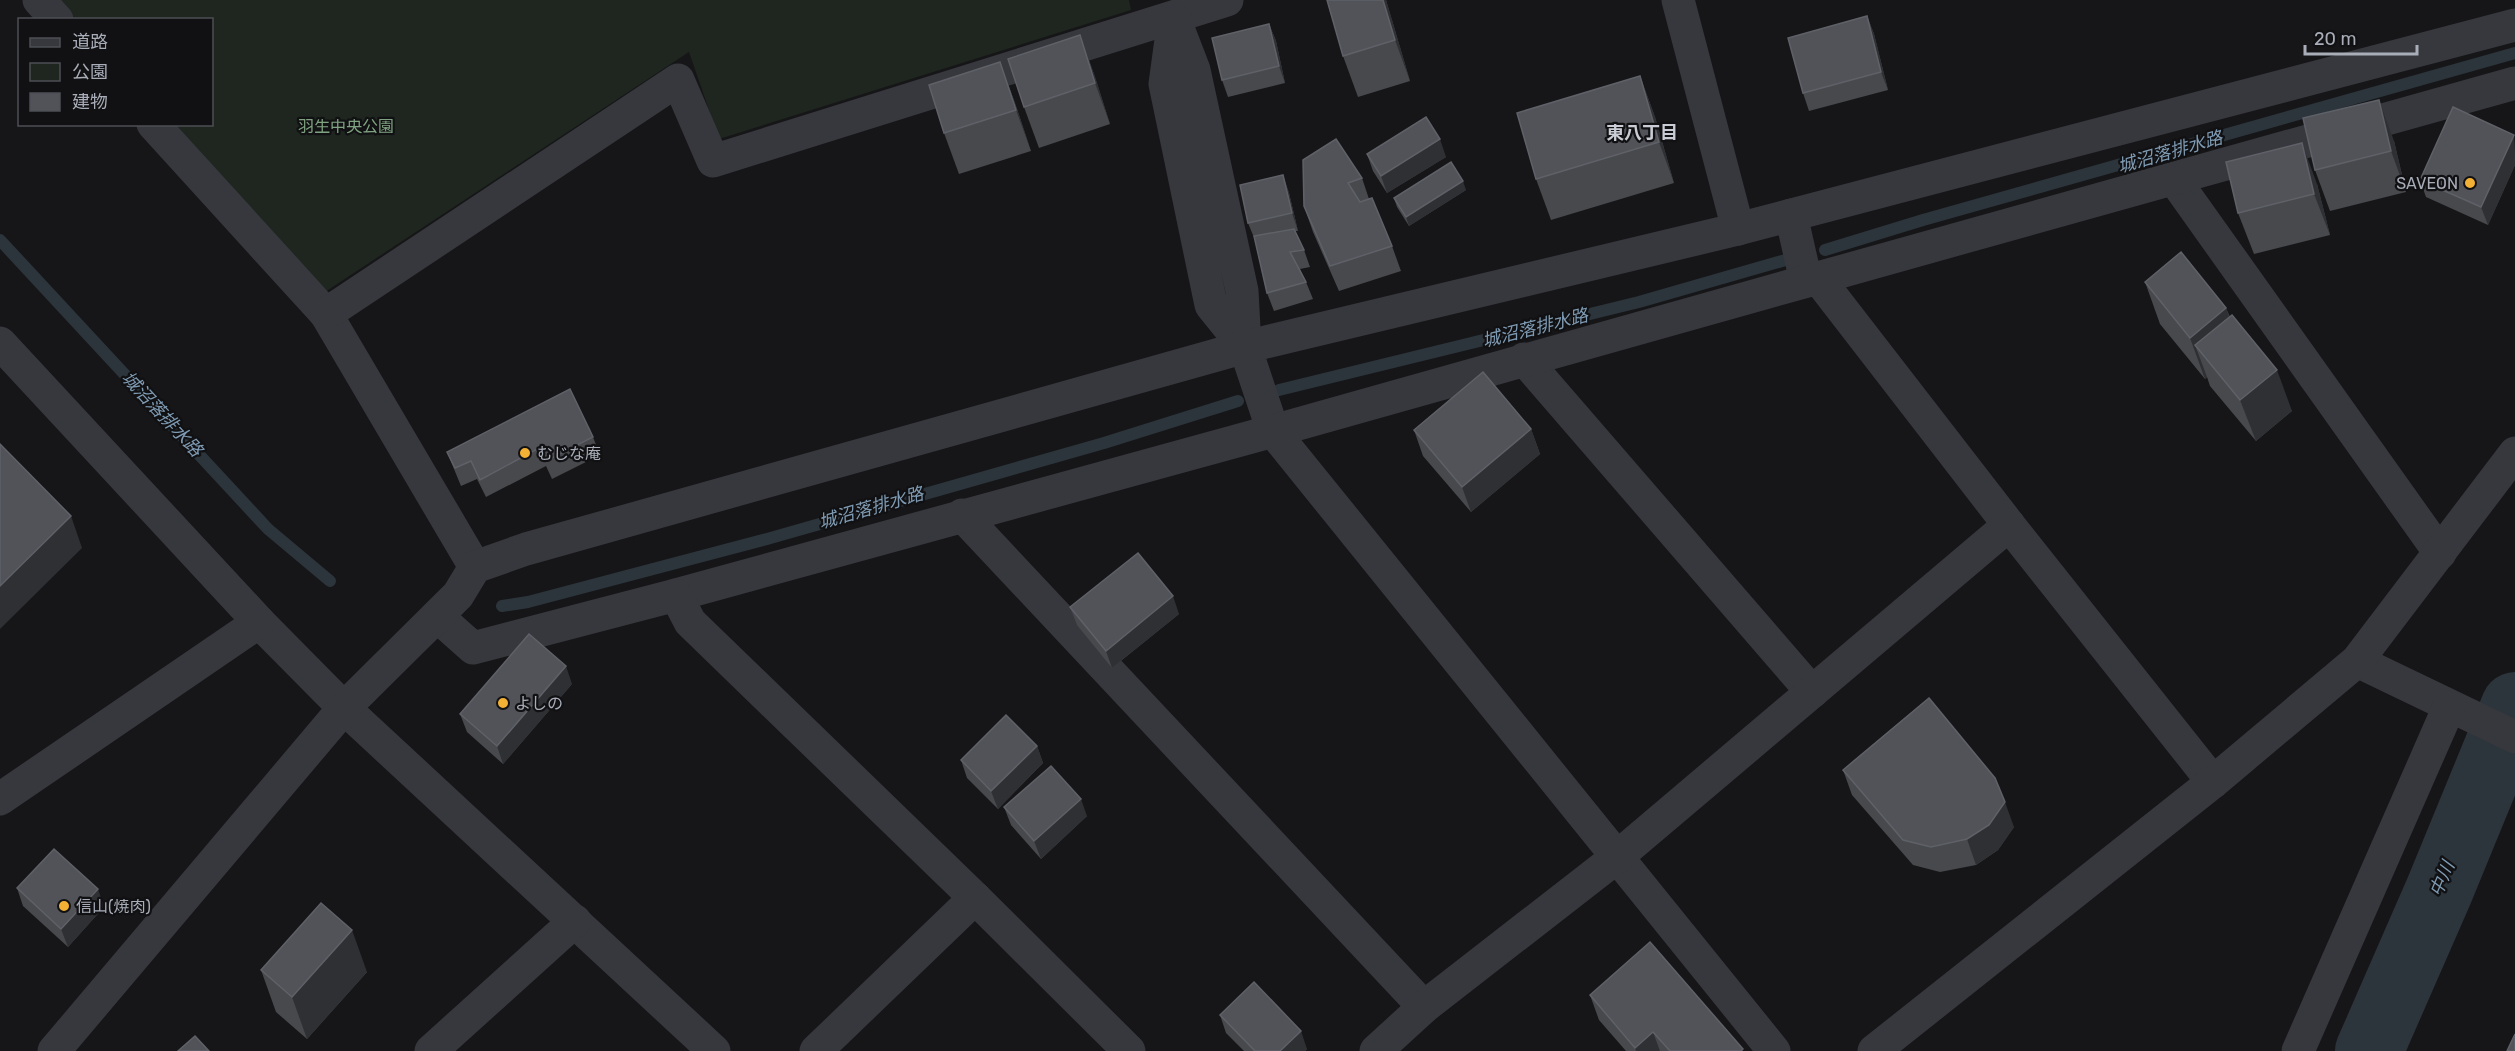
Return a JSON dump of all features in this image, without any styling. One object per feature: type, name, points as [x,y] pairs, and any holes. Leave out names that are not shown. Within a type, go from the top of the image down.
[{"type":"street","points":[[39,0],[55,18]]},
{"type":"street","points":[[326,314],[678,80],[713,161],[1172,9],[1227,0]]},
{"type":"street","points":[[1678,0],[1738,229]]},
{"type":"street","points":[[1172,9],[1166,84],[1211,304],[1245,347],[1273,431],[1774,1051]]},
{"type":"street","points":[[54,1051],[344,708],[458,595],[475,567],[526,549],[1245,347],[1738,229],[2515,25]]},
{"type":"street","points":[[437,616],[473,648],[676,595],[1273,431],[2515,83]]},
{"type":"street","points":[[155,126],[326,314],[475,567]]},
{"type":"street","points":[[2174,178],[2440,553]]},
{"type":"street","points":[[1791,215],[1812,280],[2213,782]]},
{"type":"street","points":[[0,343],[259,622],[344,708],[714,1051]]},
{"type":"street","points":[[1524,359],[1812,692]]},
{"type":"street","points":[[1874,1051],[2213,782],[2357,662],[2515,453]]},
{"type":"street","points":[[962,515],[1424,1007]]},
{"type":"street","points":[[1376,1051],[1424,1007],[1617,857],[2009,525]]},
{"type":"street","points":[[676,595],[690,622],[1129,1051]]},
{"type":"street","points":[[0,799],[259,622]]},
{"type":"street","points":[[2357,662],[2515,737]]},
{"type":"street","points":[[2298,1051],[2463,713]]},
{"type":"street","points":[[816,1051],[975,898]]},
{"type":"street","points":[[431,1051],[575,921]]},
{"type":"green space","name":"羽生中央公園","points":[[57,0],[1129,0],[1131,10],[719,139],[689,52],[325,292],[173,126],[213,126],[213,18],[74,18]]},
{"type":"building","points":[[1327,0],[1383,0],[1395,40],[1343,56]]},
{"type":"building","points":[[1867,16],[1881,72],[1803,93],[1788,38]]},
{"type":"building","points":[[1269,24],[1279,66],[1222,80],[1212,38]]},
{"type":"building","points":[[1080,35],[1095,83],[1024,107],[1008,59]]},
{"type":"building","points":[[1000,62],[1016,110],[944,133],[929,85]]},
{"type":"building","points":[[1640,76],[1659,142],[1536,179],[1517,113]]},
{"type":"building","points":[[2379,100],[2391,151],[2315,170],[2303,118]]},
{"type":"building","points":[[2453,107],[2514,135],[2481,207],[2420,180]]},
{"type":"building","points":[[1426,117],[1440,139],[1381,176],[1367,154]]},
{"type":"building","points":[[1336,139],[1362,178],[1348,183],[1360,202],[1372,198],[1392,246],[1330,266],[1304,206],[1303,160]]},
{"type":"building","points":[[2302,143],[2314,194],[2238,213],[2226,162]]},
{"type":"building","points":[[1451,162],[1463,181],[1406,217],[1394,198]]},
{"type":"building","points":[[1283,175],[1292,213],[1248,223],[1240,185]]},
{"type":"building","points":[[1294,229],[1304,250],[1290,252],[1306,282],[1267,293],[1254,236]]},
{"type":"building","points":[[2181,252],[2226,308],[2190,338],[2145,282]]},
{"type":"building","points":[[2232,315],[2277,370],[2240,400],[2195,345]]},
{"type":"building","points":[[1483,372],[1531,429],[1462,487],[1414,430]]},
{"type":"building","points":[[570,389],[593,437],[546,461],[539,448],[480,480],[471,461],[455,468],[447,452]]},
{"type":"building","points":[[0,444],[71,516],[0,586]]},
{"type":"building","points":[[1138,553],[1173,596],[1106,651],[1070,607]]},
{"type":"building","points":[[529,634],[566,666],[497,746],[460,714]]},
{"type":"building","points":[[1929,698],[1995,778],[2005,802],[1989,825],[1967,839],[1931,847],[1903,840],[1843,770]]},
{"type":"building","points":[[1006,715],[1037,746],[991,791],[961,760]]},
{"type":"building","points":[[1051,766],[1081,799],[1034,841],[1004,807]]},
{"type":"building","name":"信山(焼肉)","points":[[54,849],[98,889],[61,929],[17,888]]},
{"type":"building","points":[[321,903],[352,930],[292,997],[261,970]]},
{"type":"building","points":[[1650,942],[1743,1049],[1741,1051],[1670,1051],[1653,1032],[1635,1048],[1590,995]]},
{"type":"building","points":[[1254,982],[1301,1031],[1280,1051],[1255,1051],[1220,1015]]},
{"type":"building","points":[[2515,1034],[2515,1051],[2507,1051]]},
{"type":"building","points":[[195,1036],[209,1051],[178,1051]]},
{"type":"waterway","name":"城沼落排水路","points":[[1825,250],[1923,220],[2515,53]]},
{"type":"waterway","name":"城沼落排水路","points":[[0,240],[268,529],[330,581]]},
{"type":"waterway","name":"城沼落排水路","points":[[1279,390],[1639,302],[1789,259]]},
{"type":"waterway","name":"城沼落排水路","points":[[502,606],[528,602],[767,539],[1104,443],[1238,401]]},
{"type":"waterway","name":"中川","points":[[2369,1051],[2439,891],[2515,706]]},
{"type":"place","name":"SAVEON","points":[[2470,183]]},
{"type":"place","name":"むじな庵","points":[[525,453]]},
{"type":"place","name":"よしの","points":[[503,703]]},
{"type":"place","name":"信山(焼肉)","points":[[64,906]]},
{"type":"district","name":"東八丁目","points":[[1642,133]]}]
